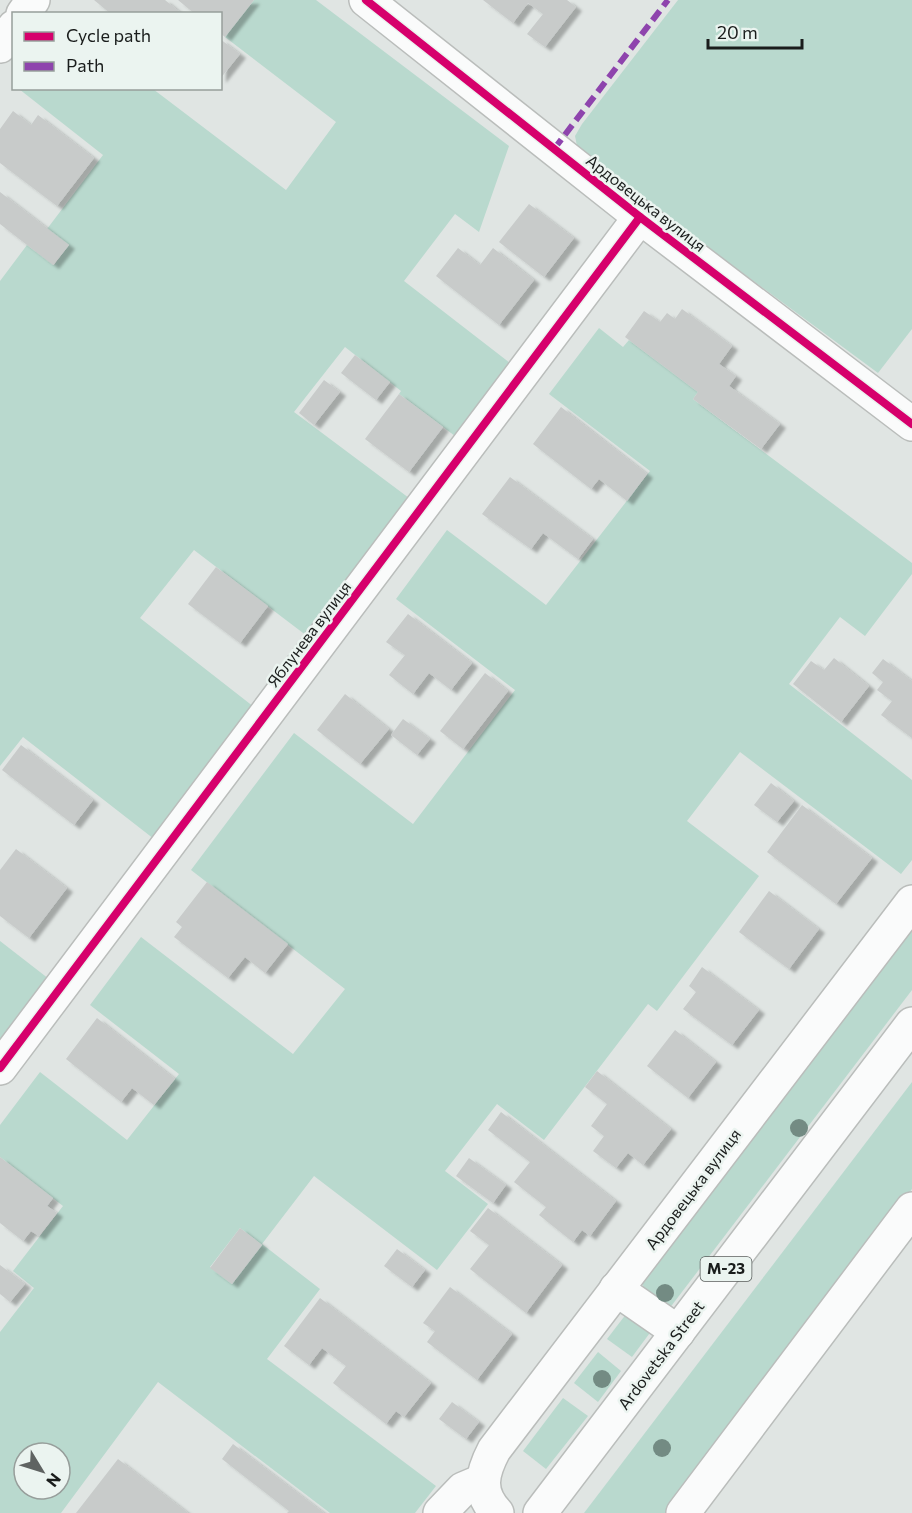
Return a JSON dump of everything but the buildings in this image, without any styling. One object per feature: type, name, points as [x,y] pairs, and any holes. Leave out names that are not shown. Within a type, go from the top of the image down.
[{"type":"main road","name":"Ардовецька вулиця","points":[[373,2],[640,217],[912,424]]},
{"type":"main road","points":[[0,46],[12,30]]},
{"type":"main road","name":"Яблунева вулиця","points":[[0,1068],[640,217]]},
{"type":"main road","name":"Ардовецька вулиця","points":[[482,1481],[494,1450],[912,902]]},
{"type":"main road","name":"Ardovetska Street","points":[[540,1513],[912,1024]]},
{"type":"main road","points":[[683,1513],[912,1209]]},
{"type":"main road","points":[[616,1289],[678,1332]]},
{"type":"main road","points":[[440,1513],[463,1489],[482,1481],[484,1494],[496,1513]]},
{"type":"green space","points":[[254,0],[316,0],[509,146],[479,232],[455,214],[404,281],[510,363],[455,436],[399,394],[401,391],[345,347],[294,412],[409,498],[307,636],[194,550],[140,618],[254,707],[154,839],[23,737],[0,766],[0,281],[27,245],[54,265],[69,245],[47,229],[103,155],[20,90],[154,90],[286,190],[336,122],[225,37]]},
{"type":"green space","points":[[678,0],[912,0],[912,329],[878,373],[578,151],[575,136],[582,124]]},
{"type":"green space","points":[[599,328],[623,347],[629,340],[698,392],[693,399],[912,563],[912,574],[865,636],[840,617],[789,684],[912,780],[912,860],[901,874],[740,752],[687,821],[759,876],[657,1011],[648,1004],[544,1140],[497,1104],[445,1171],[488,1204],[437,1270],[314,1176],[262,1244],[320,1289],[267,1359],[436,1486],[415,1513],[330,1513],[158,1382],[72,1498],[72,1441],[12,1441],[12,1501],[70,1501],[61,1513],[0,1513],[0,1332],[34,1288],[13,1271],[63,1206],[0,1157],[0,1125],[40,1072],[127,1140],[179,1074],[90,1005],[141,937],[293,1054],[345,989],[191,870],[294,733],[413,824],[515,690],[396,599],[447,530],[546,605],[650,471],[549,394]],"holes":[[[240,1228],[262,1245],[232,1284],[210,1267]]]},
{"type":"green space","points":[[912,926],[912,990],[669,1309],[644,1289],[642,1281]]},
{"type":"green space","points":[[0,941],[49,979],[0,1045]]},
{"type":"green space","points":[[912,1082],[912,1189],[668,1513],[584,1513]]},
{"type":"green space","points":[[630,1309],[655,1326],[632,1357],[607,1339]]},
{"type":"green space","points":[[598,1352],[621,1371],[598,1402],[574,1383]]},
{"type":"green space","points":[[563,1398],[588,1416],[546,1469],[523,1451]]},
{"type":"marked path","points":[[554,149],[668,0]]},
{"type":"cycle path","points":[[366,0],[640,217],[912,424]]},
{"type":"cycle path","points":[[0,1068],[640,217]]}]
